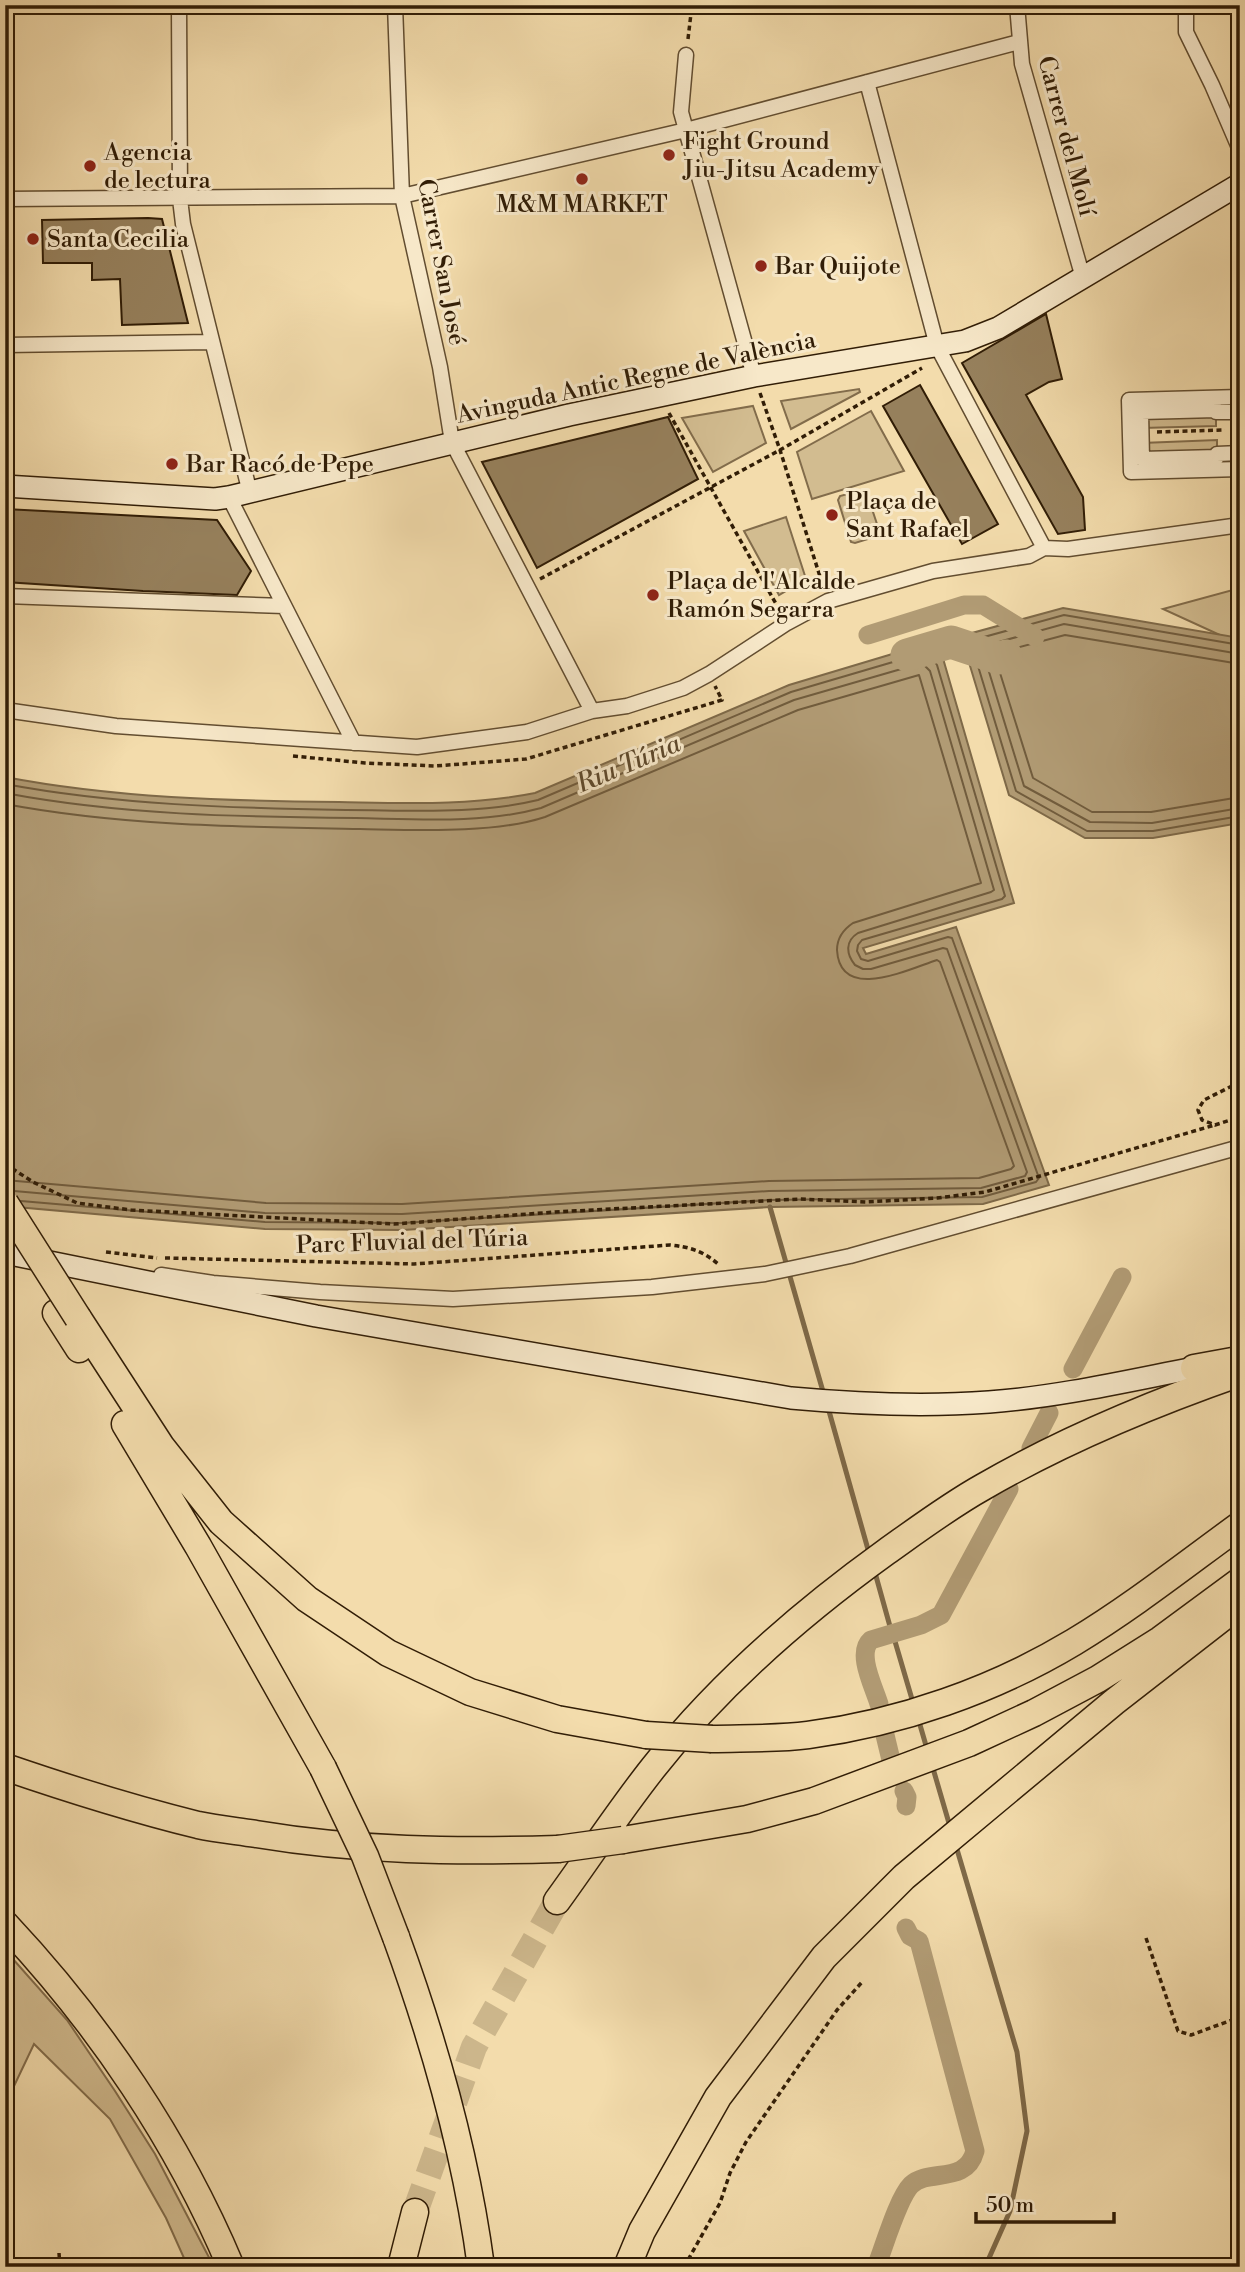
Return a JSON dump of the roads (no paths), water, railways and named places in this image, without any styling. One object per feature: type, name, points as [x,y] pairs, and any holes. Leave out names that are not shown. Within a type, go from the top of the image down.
[{"type":"highway","points":[[5,1203],[323,1768],[365,1856],[423,2012],[444,2083],[473,2205],[481,2267]]},
{"type":"highway","points":[[5,1231],[161,1446],[221,1522],[307,1599],[388,1653],[470,1692],[557,1719],[646,1735],[712,1739],[807,1735],[872,1723],[949,1700],[1012,1675],[1073,1642],[1132,1604],[1240,1525]]},
{"type":"highway","points":[[1194,1368],[1240,1360]]},
{"type":"highway","points":[[557,1901],[654,1767],[716,1697],[777,1637],[825,1596],[918,1529],[983,1487],[1090,1432],[1177,1395],[1240,1373]]},
{"type":"highway","points":[[5,1766],[97,1798],[201,1825],[306,1842],[391,1850],[480,1851],[558,1849],[623,1840],[747,1819],[814,1801],[969,1743],[1098,1679],[1160,1640],[1240,1581]]},
{"type":"highway","points":[[627,2267],[642,2231],[718,2097],[824,1957],[904,1877],[998,1796],[1240,1604]]},
{"type":"highway","points":[[5,1924],[50,1971],[132,2083],[207,2210],[231,2267]]},
{"type":"highway","points":[[401,2267],[415,2212]]},
{"type":"street","points":[[179,5],[180,199],[183,224],[250,493]]},
{"type":"street","name":"Carrer San José","points":[[394,5],[402,196],[440,367],[452,442],[592,711]]},
{"type":"street","name":"Carrer del Molí","points":[[1017,5],[1022,64],[1083,278]]},
{"type":"street","points":[[1186,5],[1186,32],[1240,150]]},
{"type":"street","points":[[5,199],[402,196],[685,130],[1019,42]]},
{"type":"street","points":[[686,55],[681,112],[754,376]]},
{"type":"street","points":[[867,82],[928,347],[1044,548]]},
{"type":"street","name":"Avinguda Antic Regne de València","points":[[5,486],[215,499],[229,497],[452,442],[754,376],[965,341],[998,328],[1240,184]]},
{"type":"street","points":[[5,345],[211,342]]},
{"type":"street","points":[[1240,397],[1129,400],[1131,472],[1240,469]]},
{"type":"street","points":[[1233,454],[1217,454],[1217,457],[1142,459],[1141,412],[1240,412]]},
{"type":"street","points":[[229,497],[354,743]]},
{"type":"street","points":[[5,710],[116,726],[417,747],[527,732],[592,711],[627,706],[683,688],[787,623],[828,601],[933,571],[1029,556],[1044,548],[1069,549],[1240,525]]},
{"type":"street","points":[[5,596],[284,606]]},
{"type":"street","points":[[5,1253],[213,1283],[453,1299],[652,1287],[800,1268],[1240,1147]]},
{"type":"street","points":[[5,1253],[316,1316],[791,1398],[855,1404],[992,1402],[1086,1389],[1194,1368]]},
{"type":"water","points":[[1063,608],[1240,638],[1240,823],[1153,838],[1085,838],[1009,795],[961,636]]},
{"type":"water","points":[[949,637],[953,646],[936,653],[938,656],[942,655],[1014,903],[863,948],[866,954],[956,927],[1049,1185],[983,1204],[770,1207],[403,1230],[265,1229],[5,1206],[5,777],[88,790],[213,799],[413,803],[511,797],[535,793],[789,685]]},
{"type":"waterway","points":[[868,635],[964,605],[983,605],[1035,637]]},
{"type":"waterway","name":"Riu Túria","points":[[907,655],[951,642],[999,658],[1006,656]]},
{"type":"waterway","points":[[770,1207],[824,1395]]},
{"type":"waterway","points":[[1073,1369],[1122,1277]]},
{"type":"waterway","points":[[827,1404],[869,1553]]},
{"type":"waterway","points":[[1031,1448],[1049,1413]]},
{"type":"waterway","points":[[879,1704],[866,1661],[867,1646],[871,1640],[921,1625],[941,1615],[1009,1489]]},
{"type":"waterway","points":[[874,1569],[891,1630]]},
{"type":"waterway","points":[[894,1638],[914,1706]]},
{"type":"waterway","points":[[918,1718],[927,1749]]},
{"type":"waterway","points":[[885,1735],[891,1760]]},
{"type":"waterway","points":[[932,1765],[951,1830]]},
{"type":"waterway","points":[[904,1791],[907,1797],[906,1806]]},
{"type":"waterway","points":[[956,1846],[1017,2052],[1027,2131],[1010,2211],[985,2267]]},
{"type":"waterway","points":[[876,2267],[896,2211],[911,2185],[927,2177],[964,2168],[975,2151],[919,1941],[910,1936],[906,1928]]},
{"type":"tunnel","points":[[415,2212],[474,2047],[557,1901]]},
{"type":"place","name":"Fight Ground Jiu-Jitsu Academy","points":[[669,155]]},
{"type":"place","name":"Agencia de lectura","points":[[90,166]]},
{"type":"place","name":"M&M MARKET","points":[[582,179]]},
{"type":"place","name":"Santa Cecilia","points":[[33,239]]},
{"type":"place","name":"Bar Quijote","points":[[761,266]]},
{"type":"place","name":"Bar Racó de Pepe","points":[[172,464]]},
{"type":"place","name":"Plaça de Sant Rafael","points":[[832,515]]},
{"type":"place","name":"Plaça de l'Alcalde Ramón Segarra","points":[[653,595]]}]
